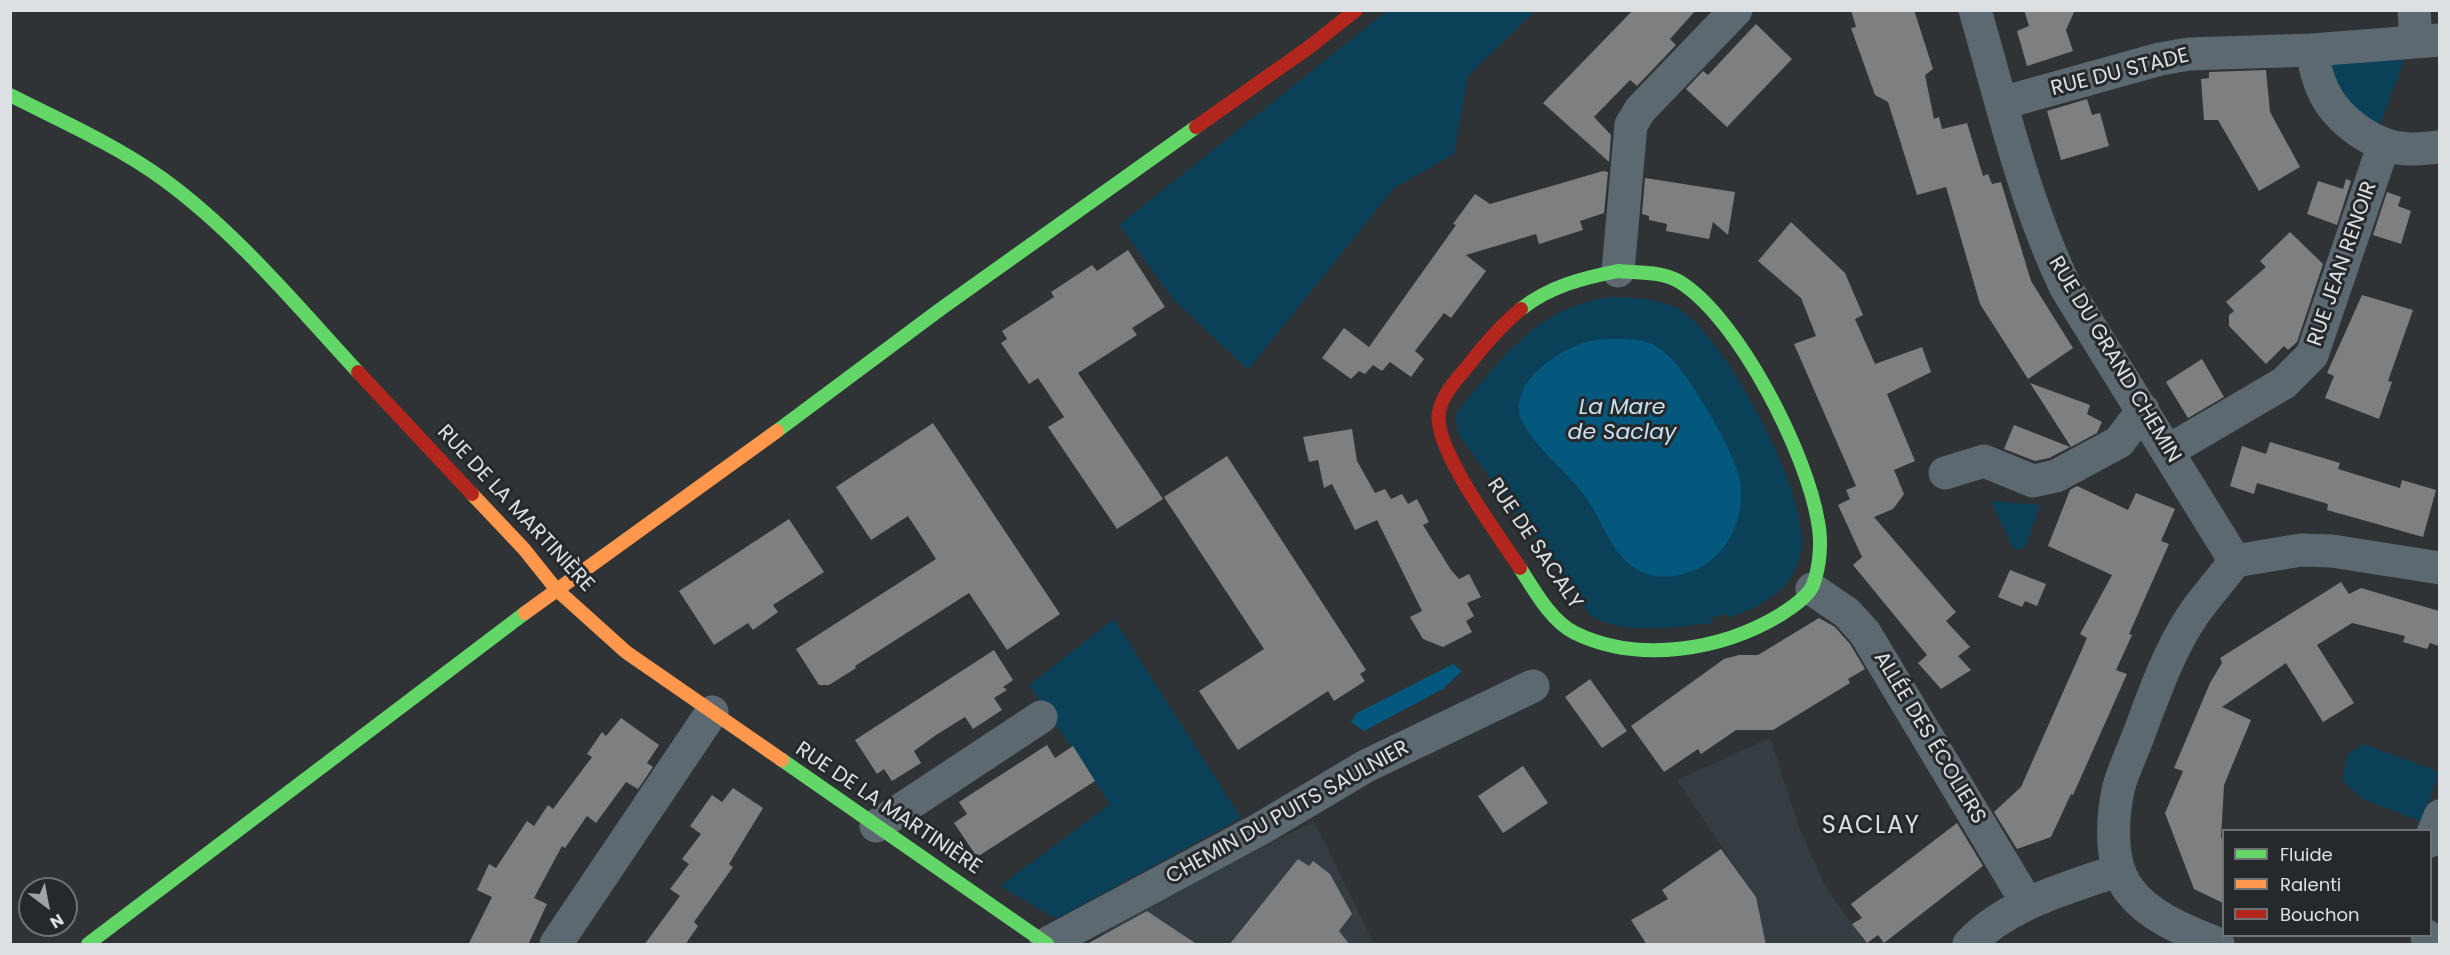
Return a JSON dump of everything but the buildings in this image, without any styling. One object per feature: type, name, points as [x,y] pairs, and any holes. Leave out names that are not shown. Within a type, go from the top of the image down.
[{"type":"street","points":[[88,945],[556,590],[752,450],[942,308],[1308,48],[1356,10]]},
{"type":"street","points":[[1618,271],[1632,125],[1640,110],[1736,10]]},
{"type":"street","name":"RUE DU GRAND CHEMIN","points":[[1975,10],[2038,219],[2056,268],[2066,288],[2235,561]]},
{"type":"street","name":"RUE DU STADE","points":[[2002,103],[2160,58],[2189,54],[2312,50],[2423,30]]},
{"type":"street","points":[[2312,50],[2323,91],[2337,112],[2359,131],[2384,144],[2410,150],[2439,147]]},
{"type":"street","name":"RUE DE LA MARTINIÈRE","points":[[10,94],[129,156],[219,222],[524,549],[556,590],[626,652],[1046,944]]},
{"type":"street","name":"RUE JEAN RENOIR","points":[[2168,452],[2284,383],[2300,370],[2312,355],[2384,144]]},
{"type":"street","name":"RUE DE SACALY","points":[[1618,271],[1653,274],[1679,282],[1695,295],[1730,333],[1784,425],[1812,495],[1821,546],[1812,589],[1796,605],[1772,621],[1744,633],[1705,644],[1660,649],[1614,646],[1568,630],[1543,601],[1444,447],[1437,423],[1441,399],[1495,331],[1533,297],[1566,283],[1618,271]]},
{"type":"street","points":[[1945,473],[1984,461],[2033,481],[2056,476],[2119,442],[2143,410]]},
{"type":"street","points":[[2218,945],[2170,935],[2153,912],[2130,891],[2119,870],[2114,831],[2118,789],[2175,646],[2193,614],[2235,561],[2301,550],[2332,551],[2439,568]]},
{"type":"street","name":"ALLÉE DES ÉCOLIERS","points":[[1812,589],[1847,613],[1865,633],[2027,903]]},
{"type":"street","name":"CHEMIN DU PUITS SAULNIER","points":[[1046,944],[1260,829],[1366,766],[1533,686]]},
{"type":"street","points":[[556,945],[712,712]]},
{"type":"street","points":[[876,826],[1041,717]]},
{"type":"street","points":[[2432,836],[2439,816]]},
{"type":"street","points":[[1969,945],[1985,928],[2027,903],[2119,870]]},
{"type":"shaded area","points":[[1387,11],[1535,11],[1468,76],[1454,154],[1394,188],[1248,370],[1174,300],[1119,225]]},
{"type":"shaded area","points":[[2407,52],[2379,128],[2346,113],[2327,61]]},
{"type":"shaded area","points":[[1610,297],[1629,298],[1659,302],[1677,308],[1703,331],[1743,387],[1778,456],[1800,520],[1802,549],[1792,576],[1780,591],[1764,602],[1729,618],[1727,614],[1711,618],[1712,623],[1666,628],[1619,626],[1591,616],[1459,435],[1455,416],[1461,406],[1509,352],[1543,322],[1585,302]],"holes":[[[1652,344],[1677,365],[1693,386],[1599,519],[1584,494],[1537,442]]]},
{"type":"shaded area","points":[[1991,501],[2040,505],[2025,548],[2014,550]]},
{"type":"shaded area","points":[[1114,619],[1241,818],[1056,919],[1000,886],[1110,804],[1029,685]]},
{"type":"shaded area","points":[[1770,738],[1801,832],[1825,885],[1866,944],[1755,944],[1760,925],[1748,886],[1677,780]]},
{"type":"shaded area","points":[[2363,744],[2439,772],[2422,822],[2363,799],[2342,781],[2348,754]]},
{"type":"shaded area","points":[[1314,821],[1374,944],[1101,944],[1105,926]]},
{"type":"water","name":"La Mare de Saclay","points":[[1623,339],[1651,343],[1662,350],[1682,371],[1718,429],[1739,476],[1741,503],[1728,542],[1710,561],[1684,574],[1653,576],[1628,563],[1613,545],[1583,494],[1530,434],[1519,410],[1521,396],[1527,383],[1550,360],[1578,345],[1591,341]]},
{"type":"water","points":[[1453,664],[1462,671],[1443,689],[1364,731],[1351,722],[1357,713]]},
{"type":"traffic: fast","points":[[10,95],[126,155],[190,200],[241,246],[358,372]]},
{"type":"traffic: fast","points":[[777,431],[942,308],[1196,127]]},
{"type":"traffic: fast","points":[[1520,568],[1544,604],[1566,628],[1600,643],[1653,650],[1680,649],[1707,644],[1757,627],[1794,606],[1813,585],[1819,562],[1820,537],[1811,494],[1785,426],[1747,356],[1702,300],[1680,282],[1658,274],[1618,271]]},
{"type":"traffic: fast","points":[[1521,309],[1555,289],[1618,271]]},
{"type":"traffic: fast","points":[[88,944],[525,613]]},
{"type":"traffic: fast","points":[[782,760],[1047,944]]},
{"type":"traffic: slow","points":[[525,613],[777,431]]},
{"type":"traffic: slow","points":[[472,494],[524,549],[556,589],[626,652],[782,760]]},
{"type":"traffic: jam","points":[[1196,127],[1308,48],[1356,10]]},
{"type":"traffic: jam","points":[[1520,568],[1483,514],[1456,468],[1446,447],[1440,427],[1439,412],[1444,398],[1457,379],[1494,334],[1521,309]]},
{"type":"traffic: jam","points":[[358,372],[472,494]]},
{"type":"district","name":"SACLAY","points":[[1871,827]]}]
